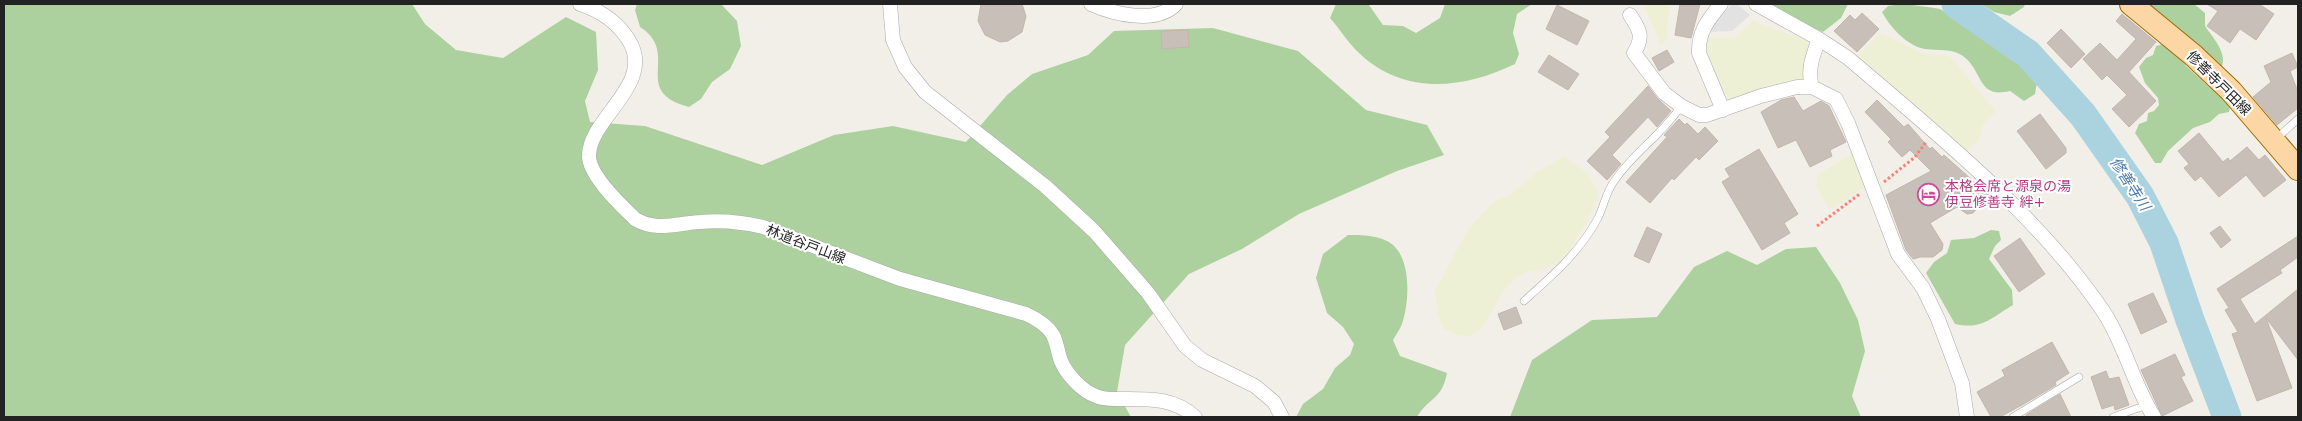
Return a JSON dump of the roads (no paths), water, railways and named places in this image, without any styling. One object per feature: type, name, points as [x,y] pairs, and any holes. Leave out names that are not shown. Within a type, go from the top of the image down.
[{"type":"main road","name":"修善寺戸田線","points":[[2131,4],[2193,55],[2231,91],[2298,169]]},
{"type":"street","name":"林道谷戸山線","points":[[580,4],[609,18],[623,32],[636,60],[632,79],[597,134],[588,156],[592,168],[599,179],[635,220],[657,227],[718,221],[755,225],[784,234],[900,279],[1026,314],[1042,322],[1053,335],[1062,363],[1084,389],[1096,397],[1111,399],[1158,398],[1185,408],[1195,417]]},
{"type":"street","points":[[890,4],[893,40],[905,67],[925,92],[1044,186],[1094,231],[1148,293],[1186,346],[1202,360],[1256,386],[1274,402],[1282,417]]},
{"type":"street","points":[[1091,4],[1108,11],[1140,15],[1156,15],[1176,4]]},
{"type":"street","points":[[1721,4],[1701,31],[1698,44],[1699,53],[1723,110]]},
{"type":"street","points":[[1756,4],[1820,39],[1848,58],[1899,102],[2035,228],[2103,311],[2118,335],[2150,411]]},
{"type":"street","points":[[1630,15],[1641,32],[1640,44],[1634,53],[1664,94],[1681,106],[1699,115],[1707,115],[1797,86],[1812,87],[1836,100],[1848,123],[1898,254],[1923,288],[1938,319],[1962,383],[1967,417]]},
{"type":"street","points":[[1812,87],[1810,79],[1811,59],[1820,39]]},
{"type":"lane","points":[[1524,300],[1564,265],[1598,218],[1614,180],[1650,139],[1665,128],[1681,106]]},
{"type":"lane","points":[[2273,141],[2298,120]]},
{"type":"lane","points":[[2013,417],[2078,377]]},
{"type":"lane","points":[[2113,417],[2150,411]]},
{"type":"waterway","name":"修善寺川","points":[[1956,4],[2028,54],[2083,115],[2140,196],[2164,243],[2190,320],[2227,417]]},
{"type":"place","name":"本格会席と源泉の湯 伊豆修善寺 絆+","points":[[1929,194]]}]
